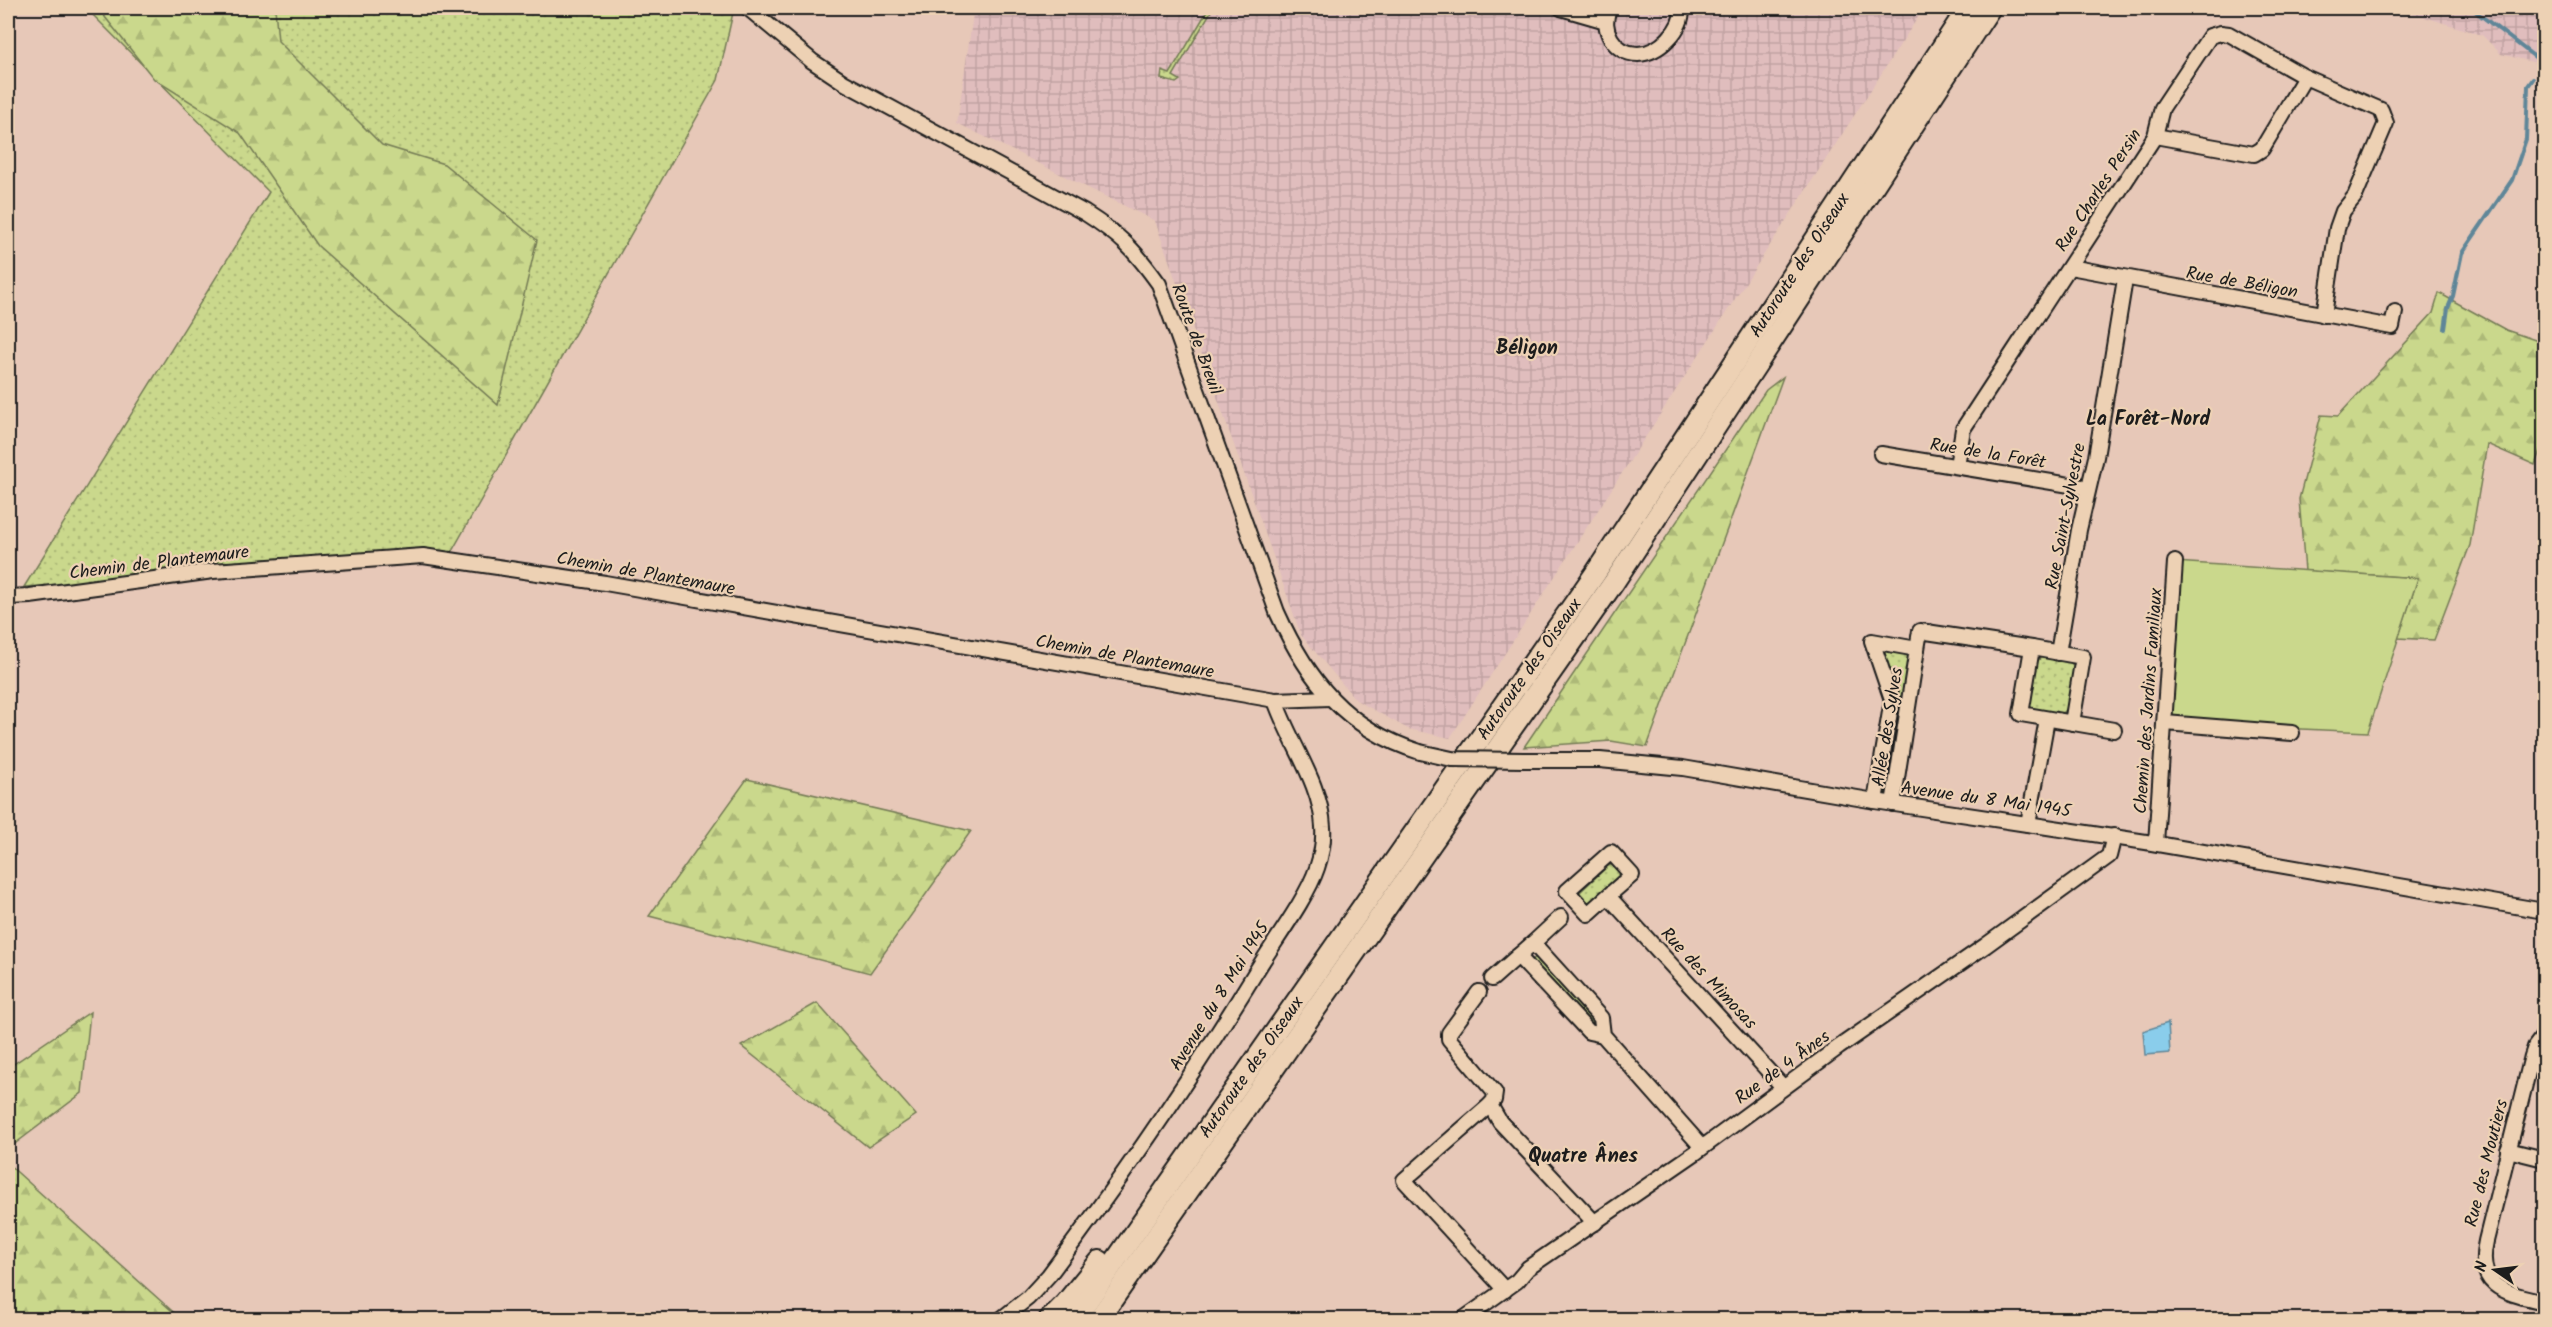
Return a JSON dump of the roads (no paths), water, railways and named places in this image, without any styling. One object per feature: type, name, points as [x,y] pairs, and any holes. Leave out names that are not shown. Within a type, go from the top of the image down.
[{"type":"highway","name":"Autoroute des Oiseaux","points":[[1074,1320],[1595,574],[1968,8]]},
{"type":"highway","name":"Autoroute des Oiseaux","points":[[1098,1320],[1614,582],[1990,8]]},
{"type":"highway","points":[[1049,1320],[1083,1283],[1237,1086]]},
{"type":"highway","points":[[1112,1320],[1206,1167]]},
{"type":"street","name":"Route de Breuil","points":[[748,8],[812,61],[845,83],[1085,213],[1118,234],[1139,255],[1159,284],[1277,612],[1293,648],[1309,673],[1330,698],[1372,732],[1402,747],[1420,752]]},
{"type":"street","points":[[1561,8],[1606,21]]},
{"type":"street","points":[[1610,8],[1606,21],[1612,41],[1623,50],[1640,54],[1675,32],[1680,23],[1682,8]]},
{"type":"street","name":"Rue Charles Persin","points":[[1957,466],[1963,429],[2155,136],[2162,108],[2210,36],[2229,34],[2305,77],[2381,110],[2386,123],[2355,196],[2343,211],[2340,219],[2334,243],[2324,315]]},
{"type":"street","points":[[2155,136],[2254,154],[2262,149],[2305,77]]},
{"type":"street","name":"Rue de Béligon","points":[[2070,267],[2392,327],[2395,312]]},
{"type":"street","name":"Rue Saint-Sylvestre","points":[[2058,653],[2125,279]]},
{"type":"street","name":"Rue de la Forêt","points":[[1881,454],[2088,488]]},
{"type":"street","name":"Chemin de Plantemaure","points":[[8,597],[213,571],[423,556],[616,585],[1275,700]]},
{"type":"street","name":"Chemin des Jardins Familiaux","points":[[2156,843],[2175,562]]},
{"type":"street","points":[[1917,649],[1920,631],[2083,657],[2072,723]]},
{"type":"street","name":"Allée des Sylves","points":[[1875,801],[1892,700],[1872,641],[1917,649],[1893,804]]},
{"type":"street","points":[[2032,648],[2021,714],[2114,730]]},
{"type":"street","points":[[1275,700],[1330,698]]},
{"type":"street","name":"Avenue du 8 Mai 1945","points":[[1000,1320],[1028,1298],[1049,1275],[1182,1090],[1283,928],[1317,868],[1323,827],[1318,804],[1311,780],[1284,727],[1275,700]]},
{"type":"street","points":[[2028,824],[2047,719]]},
{"type":"street","points":[[2164,723],[2292,733]]},
{"type":"street","name":"Avenue du 8 Mai 1945","points":[[1420,752],[1470,761],[1600,760],[1683,768],[1893,804],[2114,836],[2544,911]]},
{"type":"street","name":"Rue de 4 Ânes","points":[[1462,1320],[1505,1290],[1528,1268],[1595,1223],[2109,856],[2114,836]]},
{"type":"street","points":[[1611,852],[1632,875],[1608,896],[1588,914],[1567,891],[1611,852]]},
{"type":"street","name":"Rue des Mimosas","points":[[1608,896],[1783,1087]]},
{"type":"street","points":[[1492,979],[1561,917]]},
{"type":"street","points":[[1533,943],[1601,1018],[1603,1035],[1702,1147]]},
{"type":"street","points":[[1518,956],[1589,1032],[1603,1035]]},
{"type":"street","points":[[1479,992],[1449,1033],[1449,1039],[1495,1093],[1494,1100],[1404,1180],[1505,1290]]},
{"type":"street","name":"Rue des Moutiers","points":[[2544,1035],[2535,1047],[2532,1056],[2483,1251],[2485,1270],[2495,1285],[2503,1291],[2544,1302]]},
{"type":"street","points":[[1490,1105],[1500,1122],[1595,1223]]},
{"type":"street","points":[[2508,1150],[2544,1159]]},
{"type":"water","points":[[2168,1023],[2170,1053],[2145,1055],[2143,1031]]},
{"type":"waterway","points":[[2471,8],[2544,64]]},
{"type":"waterway","points":[[2445,329],[2462,253],[2512,180],[2526,139],[2528,86],[2533,79]]},
{"type":"district","name":"Béligon","points":[[1527,347]]},
{"type":"district","name":"La Forêt-Nord","points":[[2148,418]]},
{"type":"district","name":"Quatre Ânes","points":[[1583,1155]]}]
